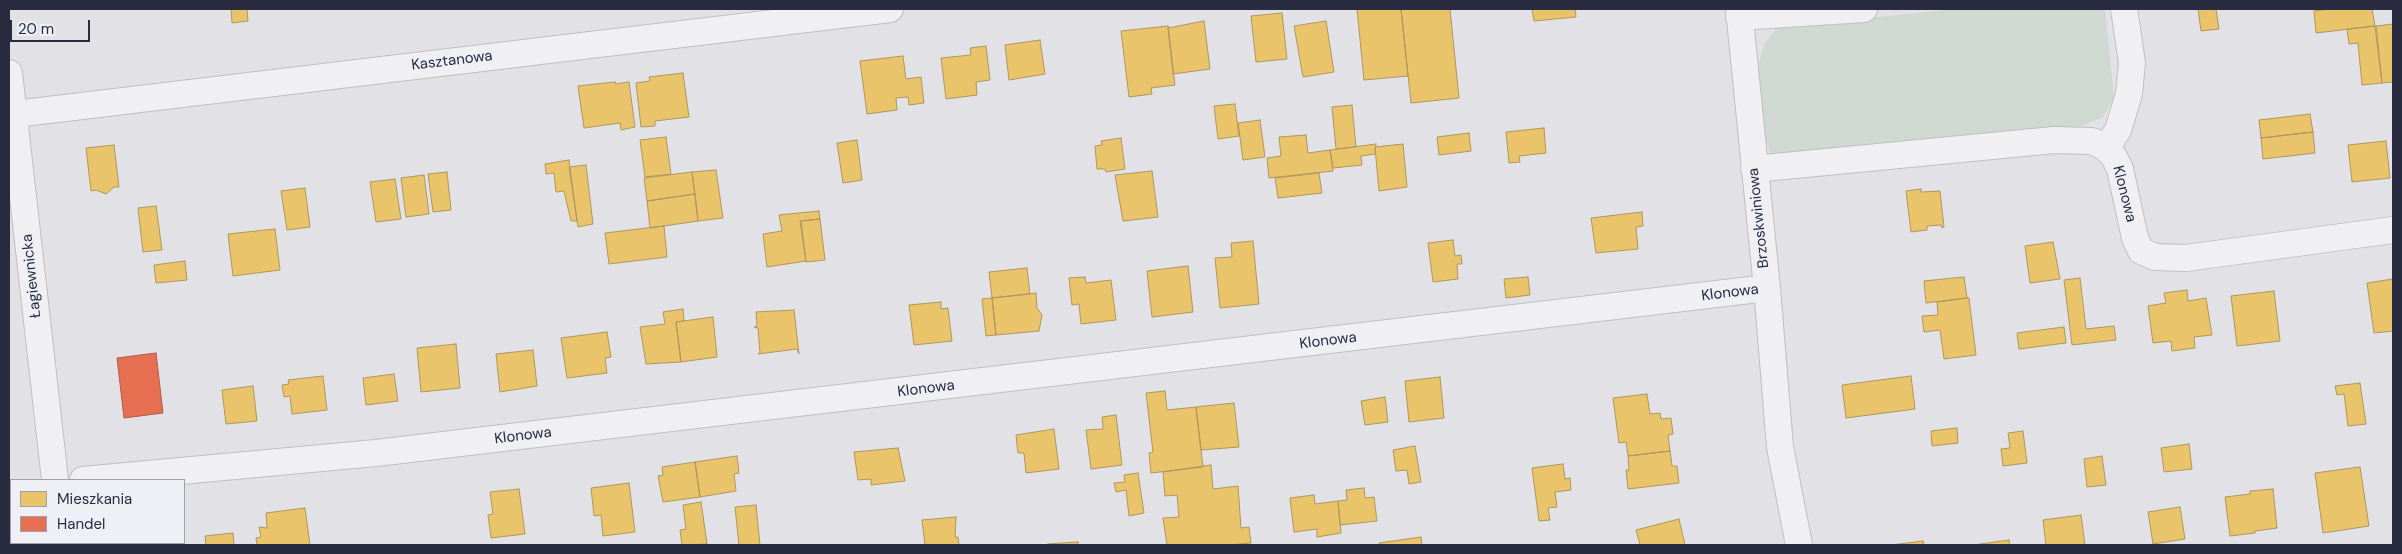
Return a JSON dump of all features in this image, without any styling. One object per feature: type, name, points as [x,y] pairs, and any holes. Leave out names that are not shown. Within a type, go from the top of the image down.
[{"type":"street","name":"Kasztanowa","points":[[15,114],[890,9]]},
{"type":"street","points":[[1739,13],[1864,9]]},
{"type":"street","points":[[2106,148],[2118,130],[2128,94],[2132,63],[2124,9]]},
{"type":"street","name":"Brzoskwiniowa","points":[[1739,13],[1767,288],[1780,447],[1799,545]]},
{"type":"street","name":"Łagiewnicka","points":[[9,73],[55,479]]},
{"type":"street","name":"Klonowa","points":[[1754,169],[2054,140],[2092,141],[2106,148],[2114,157],[2120,169],[2135,238],[2141,250],[2155,257],[2186,258],[2393,230]]},
{"type":"street","name":"Klonowa","points":[[94,479],[376,453],[1767,288]]},
{"type":"shaded area","points":[[1956,9],[2105,9],[2114,98],[2103,117],[2074,129],[1782,159],[1770,153],[1760,123],[1755,76],[1765,43],[1783,20],[1858,19]]},
{"type":"building: Mieszkania","points":[[231,9],[247,9],[248,21],[232,23]]},
{"type":"building: Mieszkania","points":[[1357,9],[1401,9],[1408,76],[1364,80]]},
{"type":"building: Mieszkania","points":[[1401,9],[1450,9],[1459,98],[1411,103]]},
{"type":"building: Mieszkania","points":[[1532,9],[1575,9],[1576,17],[1534,21]]},
{"type":"building: Mieszkania","points":[[2198,9],[2216,9],[2219,29],[2201,31]]},
{"type":"building: Mieszkania","points":[[2372,9],[2375,26],[2316,33],[2314,11]]},
{"type":"building: Mieszkania","points":[[1282,13],[1287,59],[1256,62],[1251,16]]},
{"type":"building: Mieszkania","points":[[1204,21],[1210,69],[1173,74],[1168,28]]},
{"type":"building: Mieszkania","points":[[1326,21],[1334,72],[1303,77],[1294,26]]},
{"type":"building: Mieszkania","points":[[2393,24],[2393,82],[2382,83],[2376,26]]},
{"type":"building: Mieszkania","points":[[1168,26],[1175,85],[1151,88],[1152,94],[1129,97],[1121,31]]},
{"type":"building: Mieszkania","points":[[2375,26],[2382,83],[2362,85],[2358,43],[2349,44],[2347,29]]},
{"type":"building: Mieszkania","points":[[1040,40],[1045,74],[1009,80],[1005,45]]},
{"type":"building: Mieszkania","points":[[986,46],[990,80],[976,82],[977,95],[946,99],[941,58],[971,55],[970,48]]},
{"type":"building: Mieszkania","points":[[903,56],[906,79],[921,77],[924,103],[909,105],[908,97],[896,98],[897,110],[867,114],[860,61]]},
{"type":"building: Mieszkania","points":[[683,73],[689,117],[655,121],[655,126],[641,127],[636,83],[650,81],[649,77]]},
{"type":"building: Mieszkania","points":[[615,82],[615,84],[629,82],[635,127],[621,130],[620,123],[584,128],[578,86]]},
{"type":"building: Mieszkania","points":[[1235,104],[1239,136],[1218,139],[1214,106]]},
{"type":"building: Mieszkania","points":[[1352,105],[1356,147],[1336,149],[1332,107]]},
{"type":"building: Mieszkania","points":[[2310,114],[2313,132],[2261,138],[2259,120]]},
{"type":"building: Mieszkania","points":[[1260,120],[1265,157],[1243,160],[1238,123]]},
{"type":"building: Mieszkania","points":[[1544,128],[1546,153],[1519,156],[1520,162],[1509,163],[1506,132]]},
{"type":"building: Mieszkania","points":[[2313,132],[2315,153],[2263,159],[2261,138]]},
{"type":"building: Mieszkania","points":[[1469,133],[1471,151],[1439,155],[1437,137]]},
{"type":"building: Mieszkania","points":[[1306,135],[1308,153],[1330,150],[1333,171],[1269,178],[1267,158],[1281,156],[1279,137]]},
{"type":"building: Mieszkania","points":[[666,137],[671,174],[645,177],[640,140]]},
{"type":"building: Mieszkania","points":[[1121,138],[1125,169],[1106,172],[1105,169],[1097,169],[1095,146],[1102,145],[1101,141]]},
{"type":"building: Mieszkania","points":[[857,140],[862,180],[843,183],[837,143]]},
{"type":"building: Mieszkania","points":[[2386,141],[2390,178],[2352,182],[2348,145]]},
{"type":"building: Mieszkania","points":[[1376,144],[1375,154],[1361,156],[1362,165],[1333,168],[1330,150]]},
{"type":"building: Mieszkania","points":[[1403,144],[1407,187],[1379,191],[1375,147]]},
{"type":"building: Mieszkania","points":[[114,145],[119,187],[114,187],[106,194],[96,190],[91,191],[86,148]]},
{"type":"building: Mieszkania","points":[[569,160],[577,221],[571,221],[564,191],[556,192],[554,173],[546,174],[545,164]]},
{"type":"building: Mieszkania","points":[[586,165],[593,224],[578,227],[569,167]]},
{"type":"building: Mieszkania","points":[[716,170],[723,218],[698,221],[692,172]]},
{"type":"building: Mieszkania","points":[[1152,171],[1158,217],[1123,221],[1115,175]]},
{"type":"building: Mieszkania","points":[[447,172],[451,210],[433,212],[428,174]]},
{"type":"building: Mieszkania","points":[[692,172],[695,194],[647,201],[644,178]]},
{"type":"building: Mieszkania","points":[[1319,173],[1322,193],[1278,198],[1275,178]]},
{"type":"building: Mieszkania","points":[[424,175],[429,214],[406,217],[401,178]]},
{"type":"building: Mieszkania","points":[[395,179],[401,219],[376,222],[370,182]]},
{"type":"building: Mieszkania","points":[[305,188],[310,227],[287,230],[281,191]]},
{"type":"building: Mieszkania","points":[[1921,189],[1921,192],[1940,191],[1944,227],[1942,228],[1941,225],[1927,226],[1927,230],[1911,232],[1906,191]]},
{"type":"building: Mieszkania","points":[[695,194],[698,221],[650,228],[647,201]]},
{"type":"building: Mieszkania","points":[[156,206],[162,250],[143,252],[138,208]]},
{"type":"building: Mieszkania","points":[[819,211],[820,219],[800,221],[806,261],[767,267],[763,234],[782,231],[779,215]]},
{"type":"building: Mieszkania","points":[[1642,212],[1643,226],[1636,227],[1638,249],[1596,253],[1591,218]]},
{"type":"building: Mieszkania","points":[[820,219],[825,260],[806,262],[801,221]]},
{"type":"building: Mieszkania","points":[[664,226],[667,257],[609,264],[605,233]]},
{"type":"building: Mieszkania","points":[[275,229],[280,270],[233,276],[228,234]]},
{"type":"building: Mieszkania","points":[[1453,240],[1455,256],[1461,255],[1462,264],[1457,264],[1458,279],[1433,282],[1428,243]]},
{"type":"building: Mieszkania","points":[[1253,241],[1259,304],[1220,308],[1215,258],[1232,257],[1231,243]]},
{"type":"building: Mieszkania","points":[[2053,242],[2060,279],[2030,283],[2025,246]]},
{"type":"building: Mieszkania","points":[[185,261],[187,280],[156,283],[154,265]]},
{"type":"building: Mieszkania","points":[[1188,266],[1193,312],[1152,317],[1147,271]]},
{"type":"building: Mieszkania","points":[[1027,268],[1030,294],[992,298],[989,272]]},
{"type":"building: Mieszkania","points":[[1085,277],[1086,283],[1111,280],[1116,320],[1081,324],[1079,304],[1072,305],[1069,278]]},
{"type":"building: Mieszkania","points":[[1528,277],[1530,295],[1506,298],[1504,279]]},
{"type":"building: Mieszkania","points":[[1964,277],[1967,298],[1926,303],[1924,281]]},
{"type":"building: Mieszkania","points":[[2080,278],[2086,329],[2114,326],[2116,340],[2072,345],[2064,280]]},
{"type":"building: Mieszkania","points":[[2393,279],[2393,331],[2374,333],[2367,283]]},
{"type":"building: Mieszkania","points":[[2187,290],[2188,301],[2206,298],[2212,335],[2194,337],[2195,348],[2172,351],[2171,341],[2153,343],[2148,306],[2166,303],[2164,293]]},
{"type":"building: Mieszkania","points":[[2274,291],[2280,341],[2237,346],[2231,296]]},
{"type":"building: Mieszkania","points":[[1036,293],[1037,308],[1042,315],[1039,331],[996,335],[992,298]]},
{"type":"building: Mieszkania","points":[[992,298],[996,335],[986,336],[982,299]]},
{"type":"building: Mieszkania","points":[[1969,298],[1976,355],[1944,359],[1940,330],[1924,332],[1922,316],[1938,315],[1937,302]]},
{"type":"building: Mieszkania","points":[[941,302],[941,309],[948,308],[952,341],[914,345],[909,305]]},
{"type":"building: Mieszkania","points":[[683,309],[684,321],[676,322],[681,362],[646,364],[640,327],[665,324],[663,312]]},
{"type":"building: Mieszkania","points":[[794,310],[799,354],[797,349],[758,354],[760,353],[758,328],[754,327],[757,326],[756,312]]},
{"type":"building: Mieszkania","points":[[713,317],[717,357],[681,362],[676,322]]},
{"type":"building: Mieszkania","points":[[2064,327],[2066,343],[2019,349],[2017,333]]},
{"type":"building: Mieszkania","points":[[607,332],[611,357],[605,358],[607,373],[567,378],[561,338]]},
{"type":"building: Mieszkania","points":[[456,344],[460,388],[421,392],[417,348]]},
{"type":"building: Mieszkania","points":[[533,350],[537,386],[500,392],[496,354]]},
{"type":"building: Mieszkania","points":[[394,374],[398,401],[366,405],[363,378]]},
{"type":"building: Mieszkania","points":[[323,376],[327,410],[292,414],[290,396],[284,397],[282,385],[289,384],[288,380]]},
{"type":"building: Mieszkania","points":[[1911,376],[1915,409],[1846,418],[1842,385]]},
{"type":"building: Mieszkania","points":[[1440,377],[1444,418],[1409,422],[1405,381]]},
{"type":"building: Mieszkania","points":[[2360,383],[2366,424],[2348,426],[2344,394],[2337,395],[2335,386]]},
{"type":"building: Mieszkania","points":[[253,386],[257,421],[226,424],[222,390]]},
{"type":"building: Mieszkania","points":[[1165,391],[1167,410],[1196,407],[1203,467],[1151,473],[1149,453],[1153,452],[1146,393]]},
{"type":"building: Mieszkania","points":[[1647,394],[1650,414],[1660,413],[1661,419],[1671,418],[1673,434],[1668,435],[1670,451],[1628,456],[1626,442],[1619,443],[1613,398]]},
{"type":"building: Mieszkania","points":[[1385,397],[1388,422],[1365,425],[1361,401]]},
{"type":"building: Mieszkania","points":[[1234,403],[1239,447],[1201,450],[1196,407]]},
{"type":"building: Mieszkania","points":[[1116,415],[1122,465],[1091,469],[1086,430],[1103,429],[1102,417]]},
{"type":"building: Mieszkania","points":[[1957,428],[1958,443],[1932,446],[1931,431]]},
{"type":"building: Mieszkania","points":[[1054,429],[1059,469],[1026,473],[1024,453],[1018,453],[1016,435]]},
{"type":"building: Mieszkania","points":[[2023,431],[2027,463],[2003,466],[2001,449],[2010,448],[2008,433]]},
{"type":"building: Mieszkania","points":[[2189,444],[2192,469],[2164,472],[2161,448]]},
{"type":"building: Mieszkania","points":[[1415,446],[1421,482],[1409,484],[1407,470],[1396,471],[1393,450]]},
{"type":"building: Mieszkania","points":[[898,448],[905,481],[871,485],[871,479],[858,480],[854,452]]},
{"type":"building: Mieszkania","points":[[1670,451],[1672,466],[1677,466],[1679,483],[1628,489],[1626,470],[1629,470],[1628,456]]},
{"type":"building: Mieszkania","points":[[737,456],[739,473],[734,474],[736,491],[700,497],[695,462]]},
{"type":"building: Mieszkania","points":[[2102,456],[2106,485],[2087,487],[2084,459]]},
{"type":"building: Mieszkania","points":[[695,462],[700,497],[663,502],[658,476],[663,475],[662,467]]},
{"type":"building: Mieszkania","points":[[1563,464],[1565,479],[1570,478],[1571,490],[1555,492],[1557,507],[1548,508],[1550,520],[1539,521],[1532,468]]},
{"type":"building: Mieszkania","points":[[1211,465],[1213,489],[1238,486],[1241,528],[1249,527],[1251,543],[1167,545],[1163,518],[1179,517],[1177,495],[1165,496],[1163,472]]},
{"type":"building: Mieszkania","points":[[2360,467],[2369,526],[2323,533],[2315,473]]},
{"type":"building: Mieszkania","points":[[1138,473],[1144,513],[1129,516],[1126,490],[1116,492],[1114,483],[1125,482],[1124,475]]},
{"type":"building: Mieszkania","points":[[629,483],[635,532],[603,536],[601,515],[594,516],[591,488]]},
{"type":"building: Mieszkania","points":[[1364,488],[1365,498],[1374,497],[1377,521],[1340,525],[1338,501],[1347,500],[1346,490]]},
{"type":"building: Mieszkania","points":[[519,489],[525,534],[491,538],[488,515],[493,514],[490,492]]},
{"type":"building: Mieszkania","points":[[2273,489],[2277,528],[2230,536],[2225,497],[2250,494],[2250,491]]},
{"type":"building: Mieszkania","points":[[1314,495],[1315,504],[1338,501],[1341,533],[1317,537],[1317,529],[1294,532],[1290,498]]},
{"type":"building: Mieszkania","points":[[701,502],[707,544],[682,545],[680,530],[686,529],[683,505]]},
{"type":"building: Mieszkania","points":[[756,505],[760,545],[739,545],[735,507]]},
{"type":"building: Mieszkania","points":[[2180,507],[2185,539],[2153,544],[2148,512]]},
{"type":"building: Mieszkania","points":[[305,508],[310,545],[257,545],[256,538],[261,537],[259,527],[267,528],[266,513]]},
{"type":"building: Mieszkania","points":[[2081,515],[2085,545],[2046,545],[2043,520]]},
{"type":"building: Mieszkania","points":[[956,517],[955,537],[958,537],[959,545],[925,545],[922,520]]},
{"type":"building: Mieszkania","points":[[1679,519],[1685,545],[1640,545],[1636,530]]},
{"type":"building: Mieszkania","points":[[233,533],[234,545],[206,545],[205,536]]},
{"type":"building: Mieszkania","points":[[1421,537],[1422,545],[1379,545],[1379,543]]},
{"type":"building: Mieszkania","points":[[2009,540],[2010,545],[1973,545]]},
{"type":"building: Mieszkania","points":[[1923,541],[1924,545],[1891,545]]},
{"type":"building: Mieszkania","points":[[1078,542],[1078,545],[1047,545],[1047,544]]},
{"type":"building: Handel","points":[[156,353],[163,413],[124,418],[117,358]]}]
